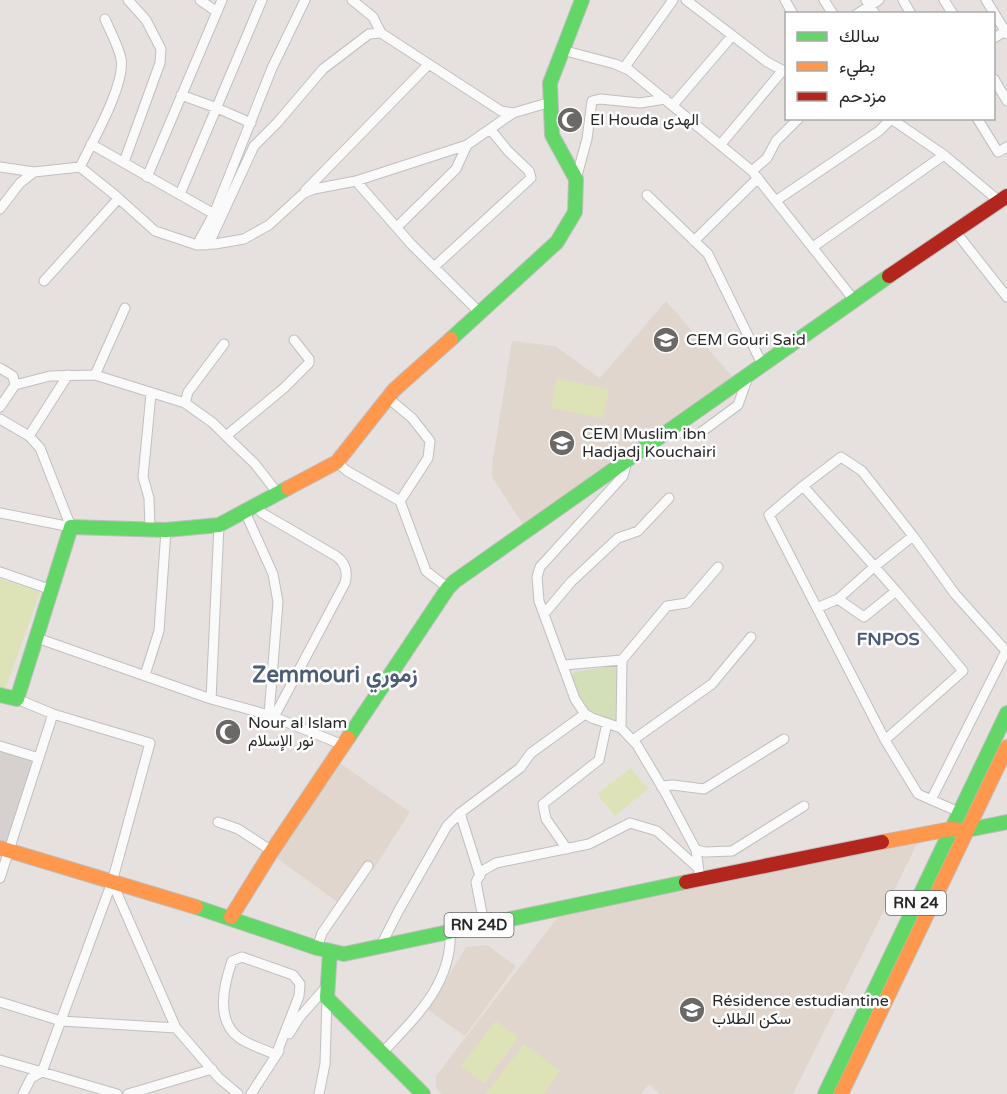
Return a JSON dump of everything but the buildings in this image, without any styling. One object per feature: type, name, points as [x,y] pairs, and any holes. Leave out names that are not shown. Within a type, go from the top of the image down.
[{"type":"main road","points":[[0,694],[17,699],[71,527],[165,530],[219,525],[337,462],[394,390],[557,242],[575,212],[576,179],[552,135],[550,83],[582,0]]},
{"type":"main road","points":[[231,916],[272,850],[448,588],[762,364],[1003,198]]},
{"type":"main road","name":"RN 24","points":[[825,1094],[1007,713]]},
{"type":"main road","name":"RN 24","points":[[841,1094],[1007,747]]},
{"type":"main road","points":[[967,830],[1007,822]]},
{"type":"main road","name":"RN 24D","points":[[4,849],[231,916],[323,950],[344,954],[699,874],[951,829],[967,830]]},
{"type":"main road","points":[[323,950],[327,992],[423,1094]]},
{"type":"street","points":[[124,162],[160,63],[161,49],[146,20],[128,0]]},
{"type":"street","points":[[200,0],[218,12]]},
{"type":"street","points":[[147,177],[222,0]]},
{"type":"street","points":[[180,194],[262,0]]},
{"type":"street","points":[[207,243],[214,214],[273,68],[305,0]]},
{"type":"street","points":[[352,0],[373,17],[381,33],[501,111],[513,113]]},
{"type":"street","points":[[624,68],[673,0]]},
{"type":"street","points":[[686,0],[767,62],[784,68],[721,144]]},
{"type":"street","points":[[870,6],[879,0]]},
{"type":"street","points":[[995,14],[1006,32]]},
{"type":"street","points":[[80,167],[117,89],[122,71],[120,54],[105,20]]},
{"type":"street","points":[[207,243],[254,146],[323,69],[369,34],[381,33]]},
{"type":"street","points":[[673,105],[732,36]]},
{"type":"street","points":[[562,50],[624,68],[721,144],[755,174],[854,300]]},
{"type":"street","points":[[0,167],[34,172],[80,167],[155,231],[207,243],[244,239],[269,225],[304,193],[428,65]]},
{"type":"street","points":[[995,82],[1007,101]]},
{"type":"street","points":[[181,95],[252,123]]},
{"type":"street","points":[[576,179],[592,101],[600,99],[640,104],[665,99]]},
{"type":"street","points":[[304,193],[356,181],[467,145],[513,113],[551,102]]},
{"type":"street","points":[[694,241],[755,174],[776,141],[798,120]]},
{"type":"street","points":[[777,200],[879,131],[890,120]]},
{"type":"street","points":[[892,120],[1003,198]]},
{"type":"street","points":[[978,120],[998,152],[1007,147]]},
{"type":"street","points":[[434,267],[531,178],[529,171],[490,129]]},
{"type":"street","points":[[91,144],[214,214]]},
{"type":"street","points":[[397,227],[456,169],[467,145]]},
{"type":"street","points":[[813,247],[944,155]]},
{"type":"street","points":[[0,209],[20,183],[34,172]]},
{"type":"street","points":[[356,181],[434,267],[480,313]]},
{"type":"street","points":[[647,195],[708,254],[762,364]]},
{"type":"street","points":[[44,281],[118,199]]},
{"type":"street","points":[[955,231],[1007,297]]},
{"type":"street","points":[[95,375],[125,308]]},
{"type":"street","points":[[226,436],[285,388],[309,363],[309,359],[294,340]]},
{"type":"street","points":[[184,403],[188,392],[224,344]]},
{"type":"street","points":[[0,368],[13,376],[15,385]]},
{"type":"street","points":[[671,430],[696,436],[738,405],[750,373]]},
{"type":"street","points":[[29,436],[68,375]]},
{"type":"street","points":[[0,407],[15,385],[50,376],[68,375],[95,375],[184,403],[213,423],[255,464],[279,495]]},
{"type":"street","points":[[150,530],[149,498],[143,477],[152,394]]},
{"type":"street","points":[[388,398],[412,418],[430,441],[428,458],[400,501]]},
{"type":"street","points":[[0,419],[29,436],[40,448],[71,527]]},
{"type":"street","points":[[931,800],[1006,651],[955,594],[862,471],[841,457],[769,515],[885,740],[918,794],[931,800],[959,812]]},
{"type":"street","points":[[627,461],[623,476],[540,567],[537,577],[539,601],[575,699],[585,714],[621,728],[633,740],[696,850],[699,874]]},
{"type":"street","points":[[337,462],[347,471],[400,501],[426,571],[448,588]]},
{"type":"street","points":[[803,486],[963,671],[885,740]]},
{"type":"street","points":[[544,614],[571,582],[618,538],[638,531],[669,498]]},
{"type":"street","points":[[250,509],[262,513],[336,556],[347,571],[345,583],[272,716]]},
{"type":"street","points":[[250,509],[273,574],[278,602],[272,716]]},
{"type":"street","points":[[0,513],[71,527]]},
{"type":"street","points":[[211,699],[219,525]]},
{"type":"street","points":[[145,675],[159,631],[165,530]]},
{"type":"street","points":[[817,608],[838,599],[873,567],[913,536]]},
{"type":"street","points":[[621,728],[622,660],[667,606],[687,603],[718,567]]},
{"type":"street","points":[[0,572],[52,590]]},
{"type":"street","points":[[838,599],[864,617],[896,591]]},
{"type":"street","points":[[633,740],[712,684],[751,637]]},
{"type":"street","points":[[37,638],[211,699],[272,716],[343,745]]},
{"type":"street","points":[[564,665],[622,660]]},
{"type":"street","points":[[17,699],[53,714],[150,743],[112,882],[42,1072],[31,1078],[24,1094]]},
{"type":"street","points":[[0,878],[4,849],[39,758],[53,714]]},
{"type":"street","points":[[380,946],[447,826],[460,813],[520,768],[531,753],[585,714]]},
{"type":"street","points":[[567,849],[546,819],[543,804],[599,760],[607,723]]},
{"type":"street","points":[[661,786],[673,785],[704,789],[784,739]]},
{"type":"street","points":[[0,746],[39,758]]},
{"type":"street","points":[[696,850],[732,851],[804,806]]},
{"type":"street","points":[[460,813],[480,876]]},
{"type":"street","points":[[218,822],[238,829],[272,850]]},
{"type":"street","points":[[484,924],[476,882],[482,871],[496,862],[590,844],[630,824],[657,831],[699,874]]},
{"type":"street","points":[[323,950],[322,933],[368,866]]},
{"type":"street","points":[[112,882],[176,1028],[219,1078],[238,1094]]},
{"type":"street","points":[[382,1053],[422,1011],[434,993],[444,974],[451,947],[450,931]]},
{"type":"street","points":[[238,957],[246,957],[289,973],[300,984],[299,996],[276,1055],[239,1037],[232,1030],[226,1017],[224,989],[232,962],[238,957]]},
{"type":"street","points":[[250,1094],[299,1018],[327,992]]},
{"type":"street","points":[[319,1094],[325,1064],[327,992]]},
{"type":"street","points":[[0,1002],[61,1021],[176,1028]]},
{"type":"street","points":[[0,1060],[117,1094]]},
{"type":"street","points":[[128,1094],[212,1069]]},
{"type":"shaded area","name":"CEM Muslim ibn Hadjadj Kouchairi","points":[[666,301],[737,382],[527,531],[492,477],[512,341],[555,346],[600,378]]},
{"type":"shaded area","points":[[0,746],[39,758],[9,851],[0,848]]},
{"type":"shaded area","points":[[334,759],[410,812],[373,870],[369,866],[340,904],[271,854]]},
{"type":"shaded area","points":[[918,842],[793,1094],[660,1094],[649,1084],[641,1094],[441,1094],[436,1088],[436,1076],[558,917]]},
{"type":"shaded area","points":[[487,945],[516,966],[465,1036],[428,1010],[466,947]]},
{"type":"green space","points":[[557,378],[609,390],[603,418],[551,408]]},
{"type":"green space","points":[[0,579],[40,592],[5,690],[0,688]]},
{"type":"green space","points":[[613,666],[617,669],[619,716],[618,721],[615,722],[585,709],[572,676],[574,672]]},
{"type":"green space","points":[[631,768],[648,789],[615,816],[597,794]]},
{"type":"green space","points":[[496,1021],[518,1038],[484,1083],[461,1066]]},
{"type":"green space","points":[[524,1044],[560,1071],[543,1094],[486,1094]]},
{"type":"traffic: fast","points":[[451,339],[557,242],[575,212],[576,179],[552,135],[550,83],[582,0]]},
{"type":"traffic: fast","points":[[348,738],[448,588],[455,581],[889,276]]},
{"type":"traffic: fast","points":[[0,695],[17,699],[71,527],[166,530],[219,525],[288,488]]},
{"type":"traffic: fast","points":[[825,1094],[1007,713]]},
{"type":"traffic: fast","points":[[967,830],[1007,822]]},
{"type":"traffic: fast","points":[[196,907],[317,948],[344,954],[686,882]]},
{"type":"traffic: fast","points":[[330,951],[327,998],[423,1094]]},
{"type":"traffic: slow","points":[[288,488],[337,462],[394,390],[451,339]]},
{"type":"traffic: slow","points":[[231,917],[348,738]]},
{"type":"traffic: slow","points":[[841,1094],[1007,747]]},
{"type":"traffic: slow","points":[[882,842],[951,829],[961,830]]},
{"type":"traffic: slow","points":[[0,848],[196,907]]},
{"type":"traffic: jam","points":[[889,276],[1007,196]]},
{"type":"traffic: jam","points":[[686,882],[882,842]]},
{"type":"place","name":"El Houda الهدى","points":[[570,120]]},
{"type":"place","name":"CEM Gouri Said","points":[[666,340]]},
{"type":"place","name":"CEM Muslim ibn Hadjadj Kouchairi","points":[[562,443]]},
{"type":"place","name":"Nour al Islam نور الإسلام","points":[[228,732]]},
{"type":"place","name":"Résidence estudiantine سكن الطلاب","points":[[692,1010]]},
{"type":"district","name":"FNPOS","points":[[888,639]]},
{"type":"district","name":"Zemmouri زموري","points":[[335,675]]}]
